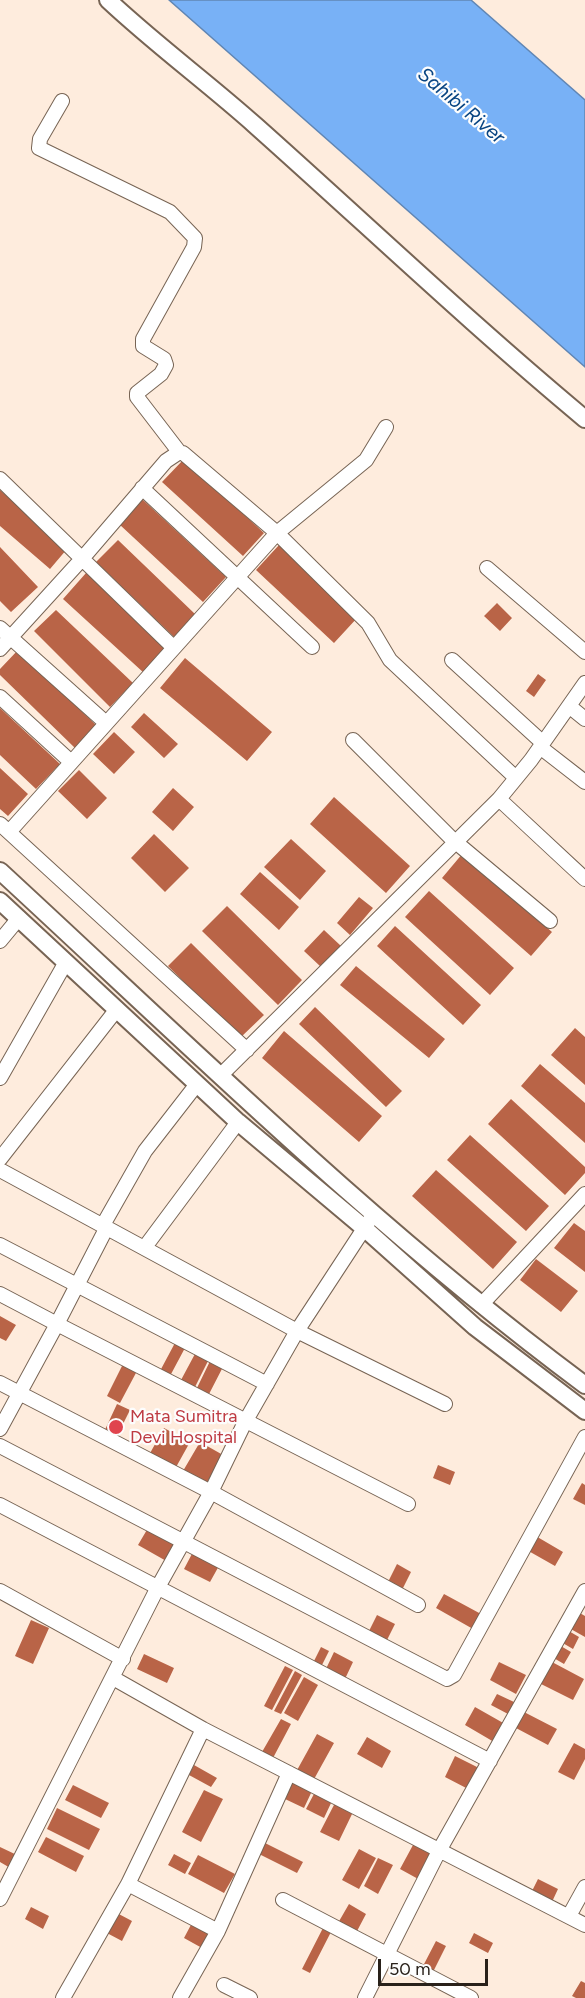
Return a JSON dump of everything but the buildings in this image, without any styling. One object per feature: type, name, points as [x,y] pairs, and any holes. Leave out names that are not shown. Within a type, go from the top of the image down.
[{"type":"street","points":[[108,0],[176,61],[255,125],[521,366],[585,419]]},
{"type":"street","points":[[62,101],[40,139],[39,148],[170,212],[195,238],[194,247],[143,339],[143,346],[164,359],[166,365],[161,374],[138,393],[137,397],[180,453],[189,456],[277,533],[368,623],[397,668],[516,778]]},
{"type":"street","points":[[247,1050],[4,828],[71,762],[277,533],[366,460],[386,427]]},
{"type":"street","points":[[0,649],[5,633],[81,560],[165,461],[180,453]]},
{"type":"street","points":[[0,479],[173,647]]},
{"type":"street","points":[[142,488],[312,647]]},
{"type":"street","points":[[487,568],[585,652]]},
{"type":"street","points":[[5,633],[105,723]]},
{"type":"street","points":[[452,660],[542,745],[585,782]]},
{"type":"street","points":[[220,1076],[499,799],[542,745],[585,683]]},
{"type":"street","points":[[0,697],[71,762]]},
{"type":"street","points":[[569,706],[585,719]]},
{"type":"street","points":[[353,740],[456,842],[550,921]]},
{"type":"street","points":[[499,799],[585,879]]},
{"type":"street","points":[[0,871],[312,1162],[475,1327],[585,1411]]},
{"type":"street","points":[[0,901],[238,1122],[585,1385]]},
{"type":"street","points":[[0,941],[19,918]]},
{"type":"street","points":[[0,1078],[66,962]]},
{"type":"street","points":[[0,1159],[117,1010]]},
{"type":"street","points":[[0,1429],[57,1324],[145,1151],[197,1084]]},
{"type":"street","points":[[145,1247],[238,1122]]},
{"type":"street","points":[[0,1170],[297,1330],[445,1404]]},
{"type":"street","points":[[481,1305],[585,1194]]},
{"type":"street","points":[[0,1899],[182,1540],[211,1492],[245,1422],[297,1330],[369,1221]]},
{"type":"street","points":[[0,1245],[267,1384]]},
{"type":"street","points":[[0,1294],[408,1504]]},
{"type":"street","points":[[0,1383],[211,1492],[418,1605]]},
{"type":"street","points":[[0,1446],[447,1679],[454,1675],[585,1437]]},
{"type":"street","points":[[0,1505],[490,1761]]},
{"type":"street","points":[[0,1591],[123,1659]]},
{"type":"street","points":[[365,1998],[440,1849],[581,1607],[585,1591]]},
{"type":"street","points":[[113,1678],[203,1729],[585,1925]]},
{"type":"street","points":[[63,1998],[128,1884],[203,1729]]},
{"type":"street","points":[[180,1998],[218,1930],[289,1773]]},
{"type":"street","points":[[128,1884],[218,1930]]},
{"type":"street","points":[[569,1916],[585,1887]]},
{"type":"street","points":[[283,1900],[471,1998]]},
{"type":"street","points":[[224,1985],[250,1998]]},
{"type":"water","name":"Sahibi River","points":[[169,0],[471,0],[585,100],[585,367]]},
{"type":"place","name":"Mata Sumitra Devi Hospital","points":[[116,1427]]}]
